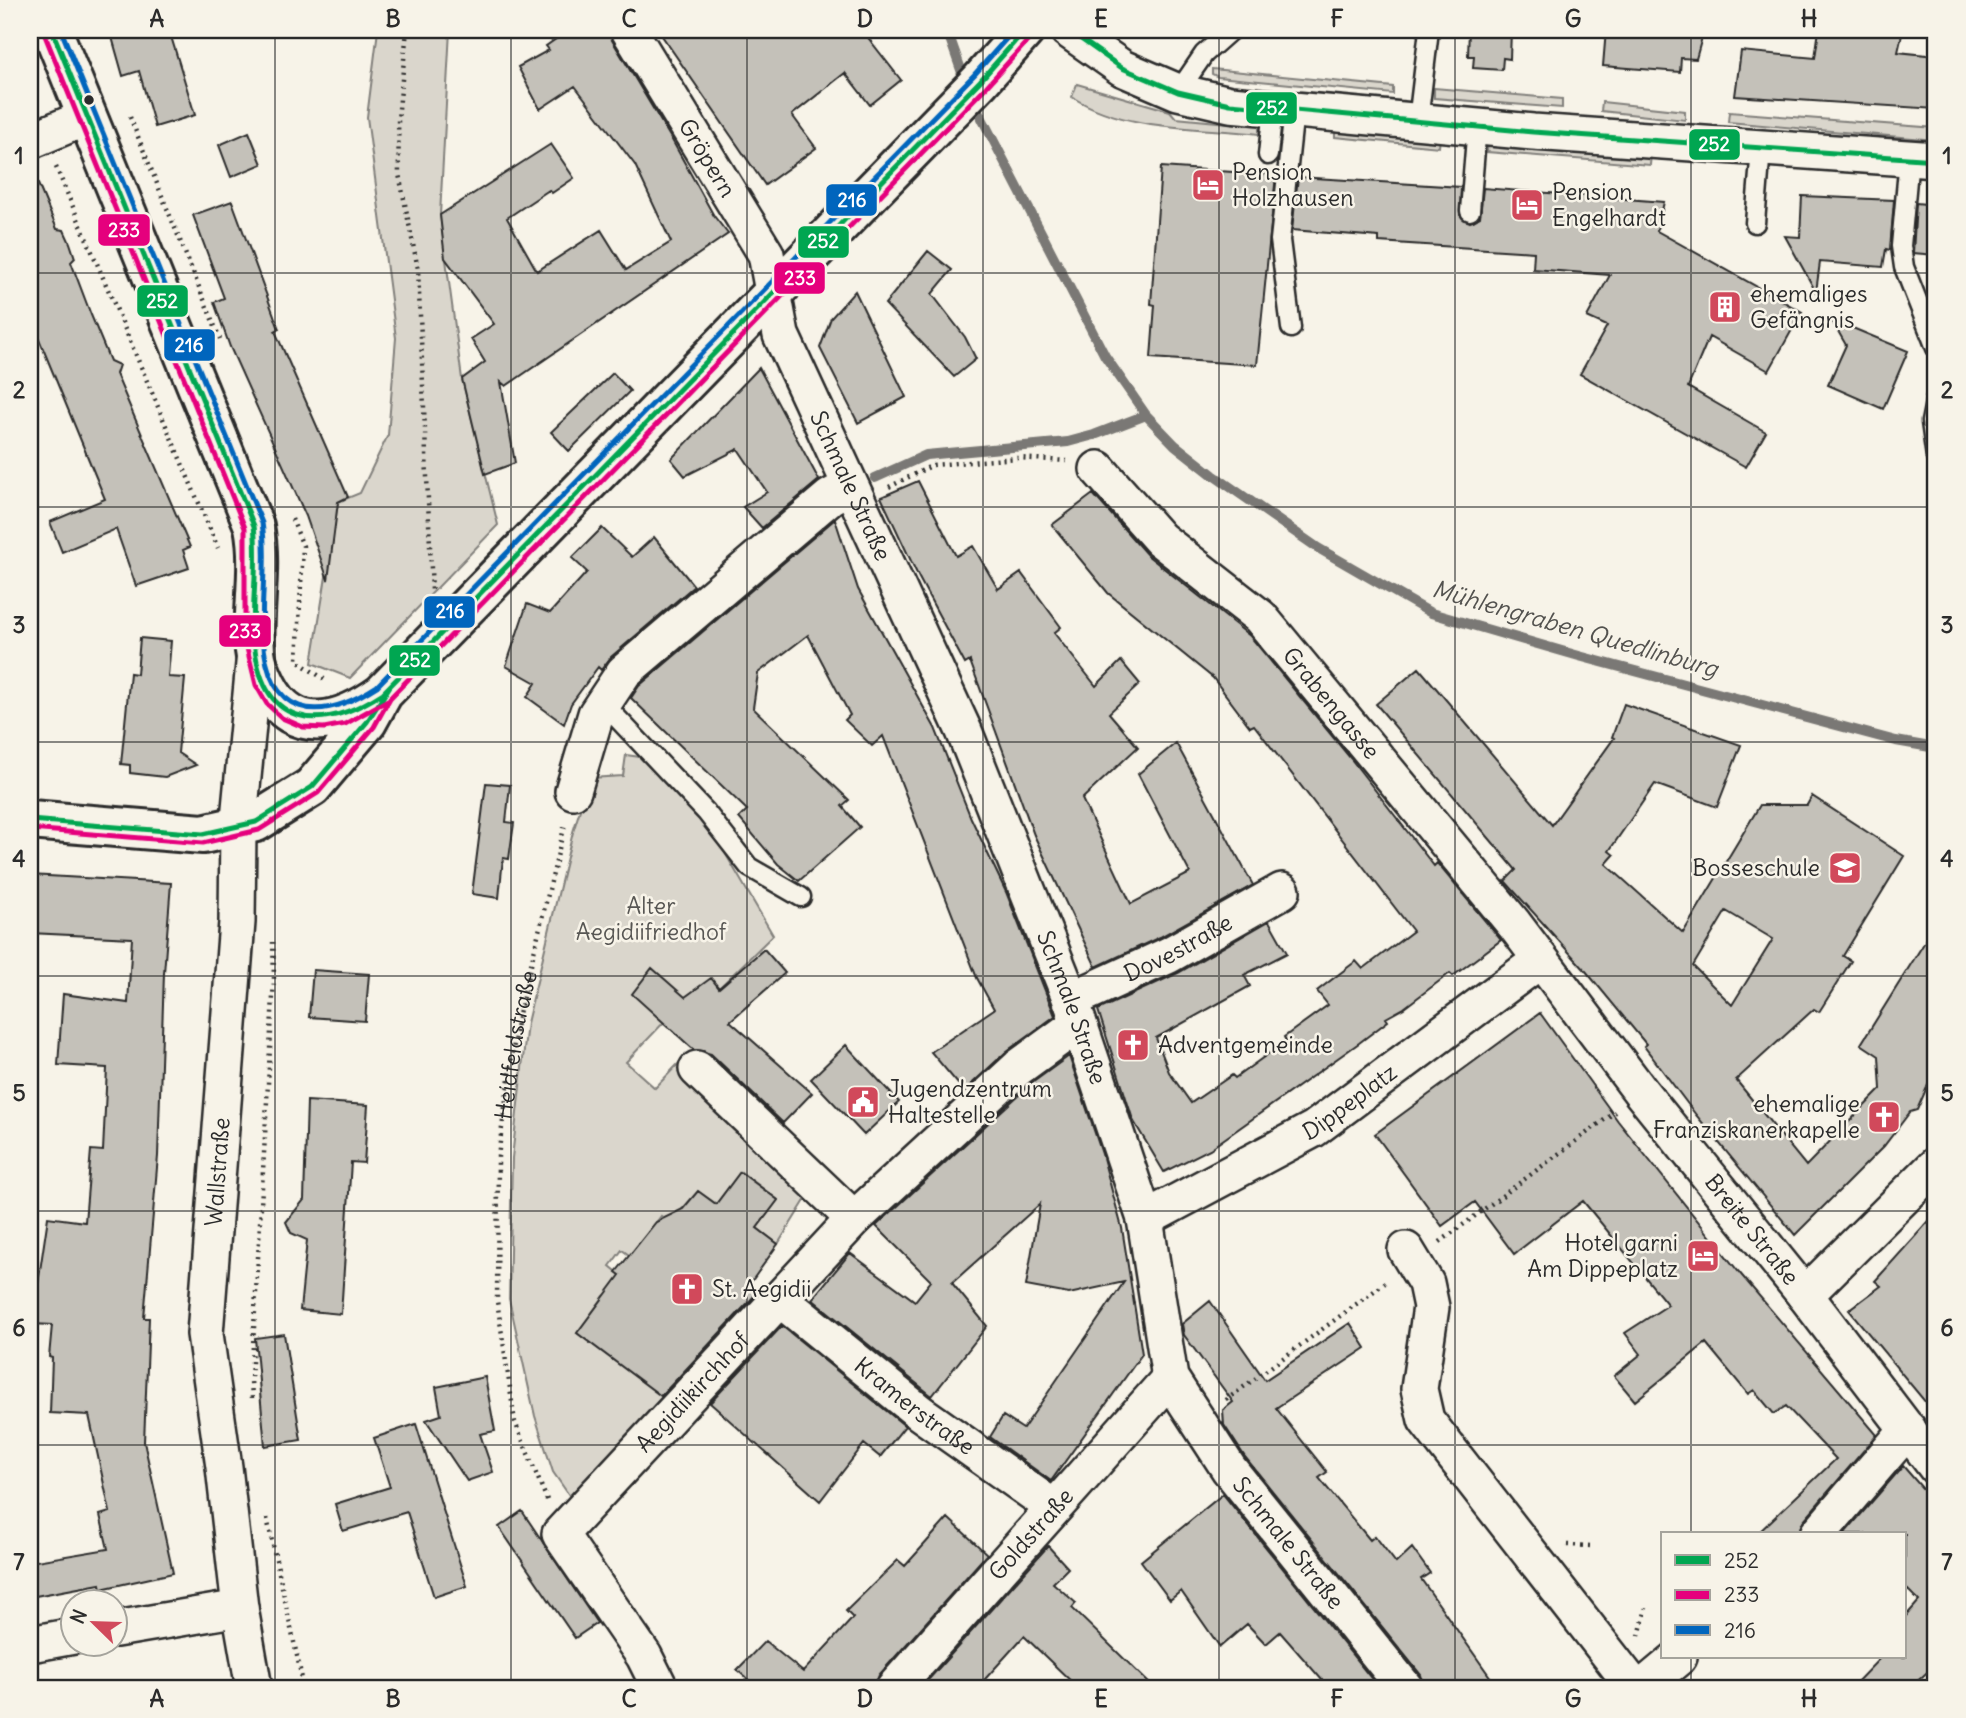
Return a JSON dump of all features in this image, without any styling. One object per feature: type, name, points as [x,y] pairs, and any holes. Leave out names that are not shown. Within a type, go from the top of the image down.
[{"type":"main road","name":"Wallstraße","points":[[52,30],[254,526],[257,565],[255,653],[264,679],[278,703],[304,720],[323,721],[341,716],[363,707],[383,693]]},
{"type":"main road","points":[[30,820],[203,834],[238,829],[274,813],[312,787],[367,722],[383,693],[630,437],[775,293],[1015,41]]},
{"type":"street","name":"Gröpern","points":[[629,30],[689,152],[766,254],[775,293]]},
{"type":"street","points":[[1068,30],[1122,68],[1178,92],[1230,104],[1923,159]]},
{"type":"street","points":[[36,139],[87,117]]},
{"type":"street","name":"Schmale Straße","points":[[775,293],[781,335],[964,731],[1074,1012],[1145,1219],[1170,1378],[1229,1469],[1405,1688]]},
{"type":"street","name":"Grabengasse","points":[[1098,470],[1160,539],[1260,617],[1514,924],[1539,961]]},
{"type":"street","points":[[573,791],[590,727],[603,702],[624,673],[830,497],[854,494]]},
{"type":"street","name":"Wallstraße","points":[[254,1688],[240,1608],[225,1467],[205,1334],[237,922],[238,829],[255,653]]},
{"type":"street","name":"Dovestraße","points":[[1074,1012],[1282,891]]},
{"type":"street","name":"Dippeplatz","points":[[1145,1219],[1314,1129],[1539,961]]},
{"type":"street","name":"Breite Straße","points":[[1539,961],[1805,1294],[1936,1467]]},
{"type":"street","name":"Aegidiikirchhof","points":[[560,1534],[854,1219],[1019,1067],[1074,1012]]},
{"type":"street","points":[[697,1069],[854,1219]]},
{"type":"street","points":[[1805,1294],[1936,1165]]},
{"type":"street","points":[[1406,1251],[1430,1293],[1431,1307],[1419,1389],[1426,1420],[1635,1688]]},
{"type":"street","name":"Kramerstraße","points":[[780,1299],[919,1412],[1053,1507]]},
{"type":"street","name":"Goldstraße","points":[[894,1688],[1170,1378]]},
{"type":"street","points":[[1820,1532],[1908,1429]]},
{"type":"street","points":[[560,1534],[644,1656],[660,1688]]},
{"type":"street","points":[[130,1627],[240,1608]]},
{"type":"street","points":[[30,1644],[60,1639]]},
{"type":"street","points":[[1642,1688],[1678,1658]]},
{"type":"lane","points":[[1178,92],[1204,54],[1231,30]]},
{"type":"lane","points":[[1418,121],[1429,30]]},
{"type":"lane","points":[[1268,155],[1283,109]]},
{"type":"lane","points":[[1283,109],[1280,240],[1291,328]]},
{"type":"lane","points":[[1470,211],[1477,125]]},
{"type":"lane","points":[[1755,223],[1760,148]]},
{"type":"lane","points":[[1923,159],[1900,246],[1904,267],[1936,348]]},
{"type":"lane","points":[[1936,397],[1930,422],[1936,457]]},
{"type":"lane","points":[[603,702],[706,812],[749,867],[801,897]]},
{"type":"path","points":[[407,30],[398,119],[399,174],[418,269],[433,596]]},
{"type":"path","points":[[128,112],[221,340]]},
{"type":"path","points":[[36,139],[218,550]]},
{"type":"path","points":[[854,494],[933,465],[1018,458],[1058,458],[1098,470]]},
{"type":"path","points":[[288,508],[303,546],[297,661],[317,678],[331,683]]},
{"type":"path","name":"Heidfeldstraße","points":[[560,1534],[515,1422],[497,1301],[498,1156],[517,1022],[573,791]]},
{"type":"path","points":[[253,1404],[251,1380],[274,979],[273,933]]},
{"type":"path","points":[[264,1504],[304,1688]]},
{"type":"green space","points":[[378,30],[450,30],[440,215],[462,379],[498,525],[350,678],[312,663],[338,502],[360,493],[388,435],[396,338],[367,117]]},
{"type":"green space","points":[[1212,69],[1393,87],[1393,94],[1218,77],[1212,74]]},
{"type":"green space","points":[[1077,84],[1170,111],[1176,118],[1259,126],[1259,134],[1162,126],[1115,116],[1072,97]]},
{"type":"green space","points":[[1434,88],[1562,99],[1562,108],[1434,98]]},
{"type":"green space","points":[[1602,102],[1685,111],[1685,120],[1601,111]]},
{"type":"green space","points":[[1729,112],[1936,128],[1936,140],[1728,122]]},
{"type":"green space","points":[[1335,127],[1440,138],[1439,147],[1335,137]]},
{"type":"green space","points":[[1488,141],[1651,154],[1650,165],[1487,152]]},
{"type":"green space","name":"Alter Aegidiifriedhof","points":[[626,755],[640,757],[708,824],[773,935],[719,988],[667,1019],[626,1062],[655,1088],[680,1062],[814,1186],[778,1244],[757,1228],[778,1200],[741,1172],[716,1204],[698,1191],[670,1223],[661,1216],[652,1228],[640,1263],[622,1250],[610,1266],[627,1280],[604,1296],[577,1333],[662,1397],[571,1498],[553,1472],[535,1416],[509,1299],[512,1158],[527,1023],[573,832],[590,778],[623,776]]},
{"type":"building","points":[[110,30],[169,30],[195,115],[155,127],[139,71],[123,76]]},
{"type":"building","points":[[569,30],[609,30],[612,40],[714,216],[728,234],[506,386],[501,382],[515,463],[485,474],[462,379],[485,362],[471,339],[494,324],[445,258],[440,215],[551,144],[574,178],[552,193],[549,190],[507,218],[537,271],[601,230],[626,270],[671,242],[635,165],[575,86],[540,109],[518,67],[549,50],[546,46]]},
{"type":"building","points":[[658,30],[862,30],[901,80],[870,105],[845,73],[792,115],[816,148],[765,185]]},
{"type":"building","points":[[1469,30],[1511,30],[1510,59],[1503,58],[1502,70],[1473,68],[1474,56],[1468,56]]},
{"type":"building","points":[[1606,30],[1704,30],[1696,59],[1681,58],[1680,72],[1603,66]]},
{"type":"building","points":[[1819,30],[1903,30],[1898,52],[1936,56],[1936,109],[1735,96],[1741,51],[1815,58]]},
{"type":"building","points":[[249,132],[262,164],[231,177],[219,145]]},
{"type":"building","points":[[30,165],[57,229],[64,230],[70,243],[75,258],[71,262],[91,315],[110,361],[119,365],[116,374],[190,547],[183,550],[189,568],[136,586],[116,529],[62,552],[50,522],[105,499],[30,317]]},
{"type":"building","points":[[1161,167],[1276,175],[1257,365],[1151,358],[1155,305],[1151,304]]},
{"type":"building","points":[[1298,177],[1461,187],[1460,215],[1470,222],[1480,217],[1483,188],[1664,202],[1657,231],[1802,312],[1769,371],[1709,337],[1688,387],[1766,432],[1746,467],[1580,374],[1607,326],[1587,317],[1610,275],[1533,269],[1534,252],[1379,242],[1379,237],[1292,230]]},
{"type":"building","points":[[1802,196],[1894,200],[1890,250],[1886,249],[1883,267],[1820,262],[1816,292],[1785,236],[1800,237]]},
{"type":"building","points":[[232,201],[279,329],[275,331],[348,497],[338,502],[328,580],[306,516],[230,347],[214,302],[224,298],[193,215]]},
{"type":"building","points":[[1916,203],[1936,205],[1936,255],[1913,253]]},
{"type":"building","points":[[928,251],[952,270],[932,294],[965,337],[976,359],[954,377],[885,304]]},
{"type":"building","points":[[855,291],[906,397],[858,423],[820,348],[831,318]]},
{"type":"building","points":[[1831,319],[1908,351],[1883,409],[1828,385],[1846,345]]},
{"type":"building","points":[[759,368],[819,480],[762,528],[743,507],[767,492],[738,449],[685,476],[671,459]]},
{"type":"building","points":[[613,373],[630,391],[569,451],[551,432]]},
{"type":"building","points":[[918,481],[956,556],[973,546],[998,589],[1021,573],[1061,627],[1054,633],[1096,686],[1121,661],[1140,684],[1109,713],[1138,747],[1082,799],[1131,904],[1190,873],[1138,774],[1176,743],[1253,885],[1160,937],[1096,967],[1034,835],[970,661],[965,664],[919,578],[881,497]]},
{"type":"building","points":[[1093,494],[1147,555],[1250,636],[1434,866],[1437,863],[1501,940],[1453,976],[1450,973],[1404,1008],[1386,1018],[1388,1021],[1359,1043],[1210,1149],[1164,1172],[1133,1120],[1098,1010],[1178,973],[1269,921],[1287,953],[1244,975],[1250,986],[1156,1038],[1169,1072],[1191,1103],[1232,1075],[1235,1078],[1286,1041],[1284,1037],[1328,1005],[1317,991],[1356,961],[1363,969],[1413,931],[1254,725],[1250,727],[1213,678],[1108,593],[1052,525]]},
{"type":"building","points":[[835,519],[858,589],[935,728],[971,818],[1006,892],[1055,1016],[1007,1051],[964,1091],[931,1052],[994,1009],[977,978],[883,736],[872,746],[845,720],[850,715],[808,635],[758,673],[753,708],[849,800],[842,806],[860,827],[799,881],[778,864],[739,818],[747,810],[631,698],[639,686]]},
{"type":"building","points":[[602,528],[632,557],[654,537],[694,586],[611,657],[601,670],[598,667],[571,704],[564,724],[527,697],[536,683],[506,666],[527,604],[550,613],[587,572],[572,558]]},
{"type":"building","points":[[140,638],[171,641],[168,677],[185,678],[178,753],[196,765],[165,777],[130,773],[130,765],[121,764],[130,673],[137,674]]},
{"type":"building","points":[[1419,668],[1552,825],[1614,738],[1612,737],[1624,704],[1741,745],[1717,807],[1655,784],[1609,851],[1614,855],[1606,864],[1683,933],[1760,805],[1807,805],[1812,796],[1904,856],[1843,956],[1851,961],[1819,1012],[1814,1009],[1736,1080],[1806,1166],[1881,1089],[1879,1056],[1861,1044],[1936,924],[1936,1091],[1928,1085],[1917,1110],[1910,1112],[1884,1146],[1795,1235],[1696,1115],[1644,1046],[1646,1044],[1585,970],[1505,881],[1516,870],[1376,704]],"holes":[[[1726,911],[1773,939],[1732,1005],[1693,966]]]},
{"type":"building","points":[[486,783],[510,785],[506,822],[514,823],[509,859],[503,858],[499,898],[472,894]]},
{"type":"building","points":[[30,875],[171,883],[164,973],[158,1156],[144,1318],[149,1318],[144,1442],[173,1573],[106,1588],[101,1588],[100,1584],[60,1588],[60,1591],[30,1597],[30,1562],[108,1549],[100,1515],[110,1512],[89,1415],[50,1413],[52,1358],[49,1357],[52,1325],[32,1324],[48,1217],[85,1222],[91,1150],[103,1151],[107,1068],[58,1065],[63,994],[128,1003],[132,938],[30,933]]},
{"type":"building","points":[[764,949],[785,973],[730,1021],[812,1093],[783,1123],[711,1054],[694,1050],[632,994],[652,968],[685,997],[711,978],[719,988]]},
{"type":"building","points":[[313,970],[369,974],[365,1021],[309,1017]]},
{"type":"building","points":[[1540,1013],[1618,1121],[1738,1271],[1877,1435],[1803,1521],[1799,1532],[1759,1532],[1836,1459],[1786,1406],[1774,1414],[1754,1390],[1748,1394],[1706,1343],[1635,1401],[1614,1376],[1641,1354],[1625,1333],[1668,1305],[1583,1201],[1514,1254],[1475,1202],[1442,1226],[1375,1134]]},
{"type":"building","points":[[846,1045],[899,1102],[864,1135],[811,1079]]},
{"type":"building","points":[[1069,1056],[1102,1154],[1122,1228],[1142,1354],[1051,1481],[990,1437],[1003,1416],[1023,1429],[1124,1282],[1069,1294],[1026,1286],[1040,1204],[952,1283],[987,1326],[932,1396],[812,1299],[850,1253],[915,1301],[931,1281],[876,1226],[1032,1083]]},
{"type":"building","points":[[307,1101],[368,1105],[364,1163],[351,1162],[341,1314],[300,1310],[307,1240],[291,1233],[286,1222],[304,1200]]},
{"type":"building","name":"St. Aegidii","points":[[740,1172],[778,1200],[757,1228],[778,1244],[749,1285],[758,1292],[661,1396],[577,1333],[620,1275],[616,1272],[656,1222],[683,1209],[698,1191],[716,1204]]},
{"type":"building","points":[[1936,1213],[1936,1415],[1849,1310],[1881,1286],[1875,1281]]},
{"type":"building","points":[[1210,1301],[1265,1380],[1350,1323],[1366,1348],[1276,1408],[1327,1472],[1319,1478],[1370,1540],[1375,1536],[1396,1563],[1412,1548],[1430,1573],[1421,1579],[1498,1688],[1425,1688],[1421,1675],[1245,1457],[1224,1425],[1223,1410],[1233,1402],[1184,1335],[1182,1324]]},
{"type":"building","points":[[782,1326],[905,1426],[880,1457],[864,1444],[820,1501],[710,1403]]},
{"type":"building","points":[[284,1334],[301,1440],[265,1446],[255,1338]]},
{"type":"building","points":[[485,1377],[495,1431],[480,1434],[493,1472],[467,1481],[426,1420],[441,1415],[436,1387]]},
{"type":"building","points":[[416,1424],[467,1586],[434,1597],[407,1512],[343,1531],[335,1504],[390,1487],[374,1438]]},
{"type":"building","points":[[1903,1466],[1936,1504],[1936,1664],[1910,1688],[1851,1688],[1880,1658],[1906,1658],[1906,1616],[1919,1601],[1906,1588],[1906,1532],[1846,1532]]},
{"type":"building","points":[[1223,1494],[1379,1688],[1329,1688],[1280,1632],[1266,1644],[1247,1624],[1220,1647],[1181,1591],[1170,1600],[1141,1561]]},
{"type":"building","points":[[522,1511],[597,1623],[575,1638],[499,1527]]},
{"type":"building","points":[[948,1518],[987,1554],[879,1675],[874,1688],[758,1688],[737,1670],[765,1641],[803,1672],[853,1618],[846,1611],[898,1560],[905,1566]]},
{"type":"building","points":[[1048,1546],[1068,1568],[1053,1583],[1076,1603],[1072,1608],[1154,1688],[1078,1688],[1024,1636],[977,1688],[921,1688]]},
{"type":"waterway","name":"Mühlengraben Quedlinburg","points":[[947,30],[966,84]]},
{"type":"waterway","name":"Mühlengraben Quedlinburg","points":[[972,99],[1105,356],[1146,415],[1175,445],[1213,475],[1318,548],[1431,613],[1579,656],[1896,741],[1936,748]]},
{"type":"waterway","points":[[875,478],[926,455],[1068,442],[1146,415]]},
{"type":"transit line","name":"252","points":[[52,30],[254,526],[256,554],[253,626],[259,669],[268,691],[281,706],[297,715],[315,718],[336,715],[383,693],[980,81],[1025,30]]},
{"type":"transit line","name":"216","points":[[61,30],[262,523],[263,637],[267,664],[274,684],[285,698],[299,706],[316,709],[335,706],[377,686],[974,75],[1014,30]]},
{"type":"transit line","name":"252","points":[[1068,30],[1122,68],[1178,92],[1230,104],[1533,132],[1936,160]]},
{"type":"transit line","name":"233","points":[[44,33],[245,528],[245,640],[256,685],[267,704],[282,718],[303,727],[324,728],[345,724],[388,700]]},
{"type":"transit line","name":"233","points":[[30,829],[203,843],[259,830],[318,793],[374,727],[390,698],[986,87],[1032,36]]},
{"type":"transit line","name":"252","points":[[30,820],[203,834],[256,822],[312,787],[367,722],[390,686]]},
{"type":"place","name":"Pension Holzhausen","points":[[1208,185]]},
{"type":"place","name":"Pension Engelhardt","points":[[1527,205]]},
{"type":"place","name":"ehemaliges Gefängnis","points":[[1725,307]]},
{"type":"place","name":"Bosseschule","points":[[1845,868]]},
{"type":"place","name":"Adventgemeinde","points":[[1133,1045]]},
{"type":"place","name":"Jugendzentrum Haltestelle","points":[[863,1102]]},
{"type":"place","name":"ehemalige Franziskanerkapelle","points":[[1884,1117]]},
{"type":"place","name":"Hotel garni Am Dippeplatz","points":[[1703,1256]]},
{"type":"place","name":"St. Aegidii","points":[[687,1289]]}]
